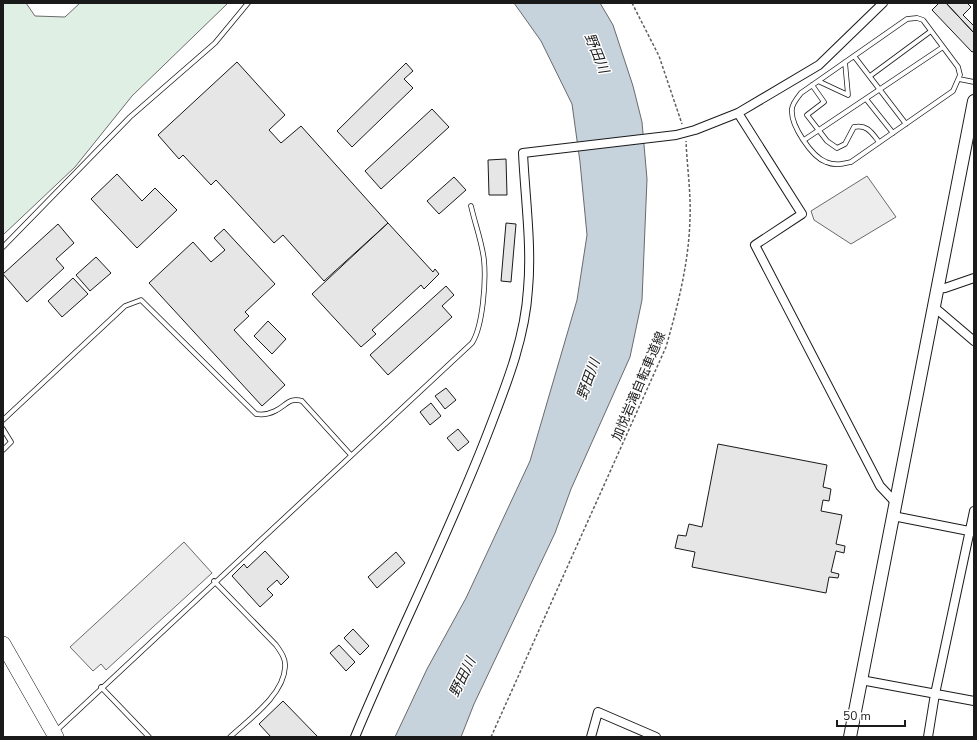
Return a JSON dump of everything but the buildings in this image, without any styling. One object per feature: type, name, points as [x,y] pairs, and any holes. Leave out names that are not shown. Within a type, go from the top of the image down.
[{"type":"highway","points":[[3,644],[54,735]]},
{"type":"street","points":[[355,737],[391,651],[467,487],[509,376],[523,325],[528,289],[523,153],[676,135],[738,113],[819,65],[883,3]]},
{"type":"street","points":[[850,737],[974,101]]},
{"type":"street","points":[[738,113],[802,214],[755,245],[880,486],[896,504]]},
{"type":"street","points":[[937,289],[945,288],[974,278]]},
{"type":"street","points":[[933,306],[974,340]]},
{"type":"street","points":[[928,737],[935,694],[972,532],[974,511]]},
{"type":"street","points":[[893,516],[972,532]]},
{"type":"street","points":[[861,680],[974,701]]},
{"type":"street","points":[[591,737],[598,712],[656,737]]},
{"type":"lane","points":[[3,248],[130,117],[215,44],[248,3]]},
{"type":"lane","points":[[908,18],[923,20],[931,31],[958,67],[959,79],[953,91],[851,162],[837,165],[825,162],[815,155],[794,125],[792,109],[801,93],[908,18]]},
{"type":"lane","points":[[870,76],[931,31]]},
{"type":"lane","points":[[804,140],[943,47]]},
{"type":"lane","points":[[854,56],[906,124]]},
{"type":"lane","points":[[818,81],[848,95],[846,62]]},
{"type":"lane","points":[[959,79],[974,82]]},
{"type":"lane","points":[[812,85],[824,102],[807,115],[818,131],[830,144],[837,148],[845,144],[854,127],[864,126],[870,130],[879,142]]},
{"type":"lane","points":[[866,99],[893,133]]},
{"type":"lane","points":[[54,735],[101,687],[214,581],[472,343],[477,336],[482,314],[484,261],[471,206]]},
{"type":"lane","points":[[3,420],[124,306],[141,300],[256,414],[265,414],[276,411],[290,400],[295,399],[302,401],[350,454]]},
{"type":"lane","points":[[3,429],[11,442],[3,450]]},
{"type":"lane","points":[[214,581],[276,645],[283,656],[286,666],[280,686],[272,697],[230,737]]},
{"type":"lane","points":[[101,687],[149,737]]},
{"type":"path","name":"加悦岩滝自転車道線","points":[[491,737],[666,347],[680,296],[688,249],[690,216],[685,133],[659,56],[632,3]]},
{"type":"green space","points":[[3,3],[26,3],[35,16],[65,17],[80,3],[228,3],[132,96],[75,167],[3,235]]},
{"type":"shaded area","points":[[867,176],[896,217],[851,244],[814,220],[811,211]]},
{"type":"shaded area","points":[[184,542],[212,573],[106,670],[101,664],[93,671],[70,647]]},
{"type":"water","name":"野田川","points":[[514,3],[600,3],[613,25],[633,86],[642,122],[647,179],[642,300],[630,357],[571,489],[555,533],[474,704],[461,737],[395,737],[427,669],[466,598],[530,461],[577,300],[587,235],[580,162],[572,104],[541,41]]}]
